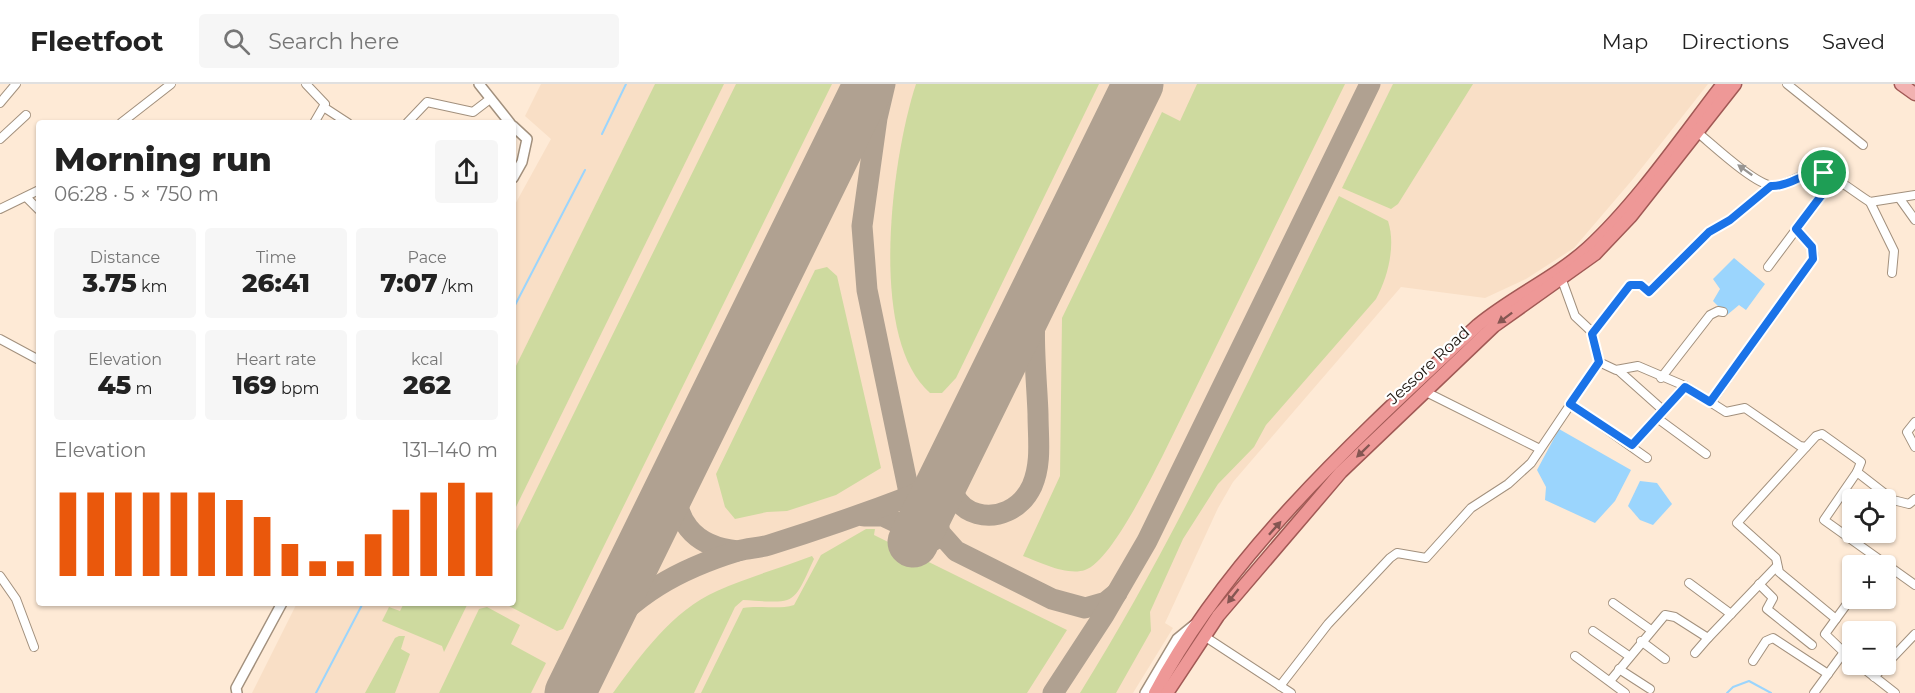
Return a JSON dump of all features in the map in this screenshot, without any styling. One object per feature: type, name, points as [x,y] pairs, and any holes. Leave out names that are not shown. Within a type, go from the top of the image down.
[{"type":"highway","points":[[1155,693],[1199,622],[1246,561],[1368,429],[1498,308],[1573,261],[1604,232],[1723,84]]},
{"type":"highway","name":"Jessore Road","points":[[1167,693],[1204,636],[1242,585],[1341,472],[1494,326],[1562,280],[1612,237],[1735,84]]},
{"type":"main road","points":[[1901,84],[1915,94]]},
{"type":"street","points":[[0,103],[16,84]]},
{"type":"street","points":[[125,120],[171,84]]},
{"type":"street","points":[[306,84],[324,102],[325,108],[316,120]]},
{"type":"street","points":[[479,84],[508,120]]},
{"type":"street","points":[[1787,84],[1863,145]]},
{"type":"street","points":[[410,120],[427,102],[473,112],[490,99]]},
{"type":"street","points":[[325,108],[343,120]]},
{"type":"street","points":[[0,140],[27,115]]},
{"type":"street","points":[[516,128],[526,139],[522,162],[516,173]]},
{"type":"street","points":[[1697,132],[1730,160],[1771,186],[1780,186],[1806,174],[1824,173],[1870,202],[1894,250],[1892,273]]},
{"type":"street","points":[[1768,267],[1830,184],[1836,180]]},
{"type":"street","points":[[1592,334],[1630,285],[1641,285],[1649,292],[1709,232],[1730,220],[1771,186]]},
{"type":"street","points":[[0,209],[36,192]]},
{"type":"street","points":[[1870,202],[1915,195]]},
{"type":"street","points":[[26,197],[36,207]]},
{"type":"street","points":[[1900,199],[1915,220]]},
{"type":"street","points":[[1710,402],[1813,259],[1812,247],[1796,229]]},
{"type":"street","points":[[1281,686],[1321,633],[1390,558],[1397,553],[1426,558],[1471,508],[1521,474],[1540,449],[1599,362],[1592,334],[1570,309],[1562,280]]},
{"type":"street","points":[[1661,378],[1710,315],[1718,311],[1723,312]]},
{"type":"street","points":[[0,339],[36,358]]},
{"type":"street","points":[[1599,362],[1618,370],[1664,411]]},
{"type":"street","points":[[1618,370],[1638,366],[1685,387],[1729,413],[1740,408],[1752,411],[1797,444],[1806,447]]},
{"type":"street","points":[[1632,445],[1685,387]]},
{"type":"street","points":[[1424,391],[1540,449]]},
{"type":"street","points":[[1570,404],[1632,445],[1647,458]]},
{"type":"street","points":[[1657,418],[1706,453]]},
{"type":"street","points":[[1915,422],[1907,432],[1915,447]]},
{"type":"street","points":[[1836,619],[1779,572],[1774,555],[1737,522],[1816,436],[1822,434],[1861,462],[1857,472],[1824,519],[1868,555]]},
{"type":"street","points":[[1857,472],[1893,500],[1909,504],[1915,499]]},
{"type":"street","points":[[1695,653],[1777,566]]},
{"type":"street","points":[[1896,574],[1915,585]]},
{"type":"street","points":[[0,576],[16,599],[34,647]]},
{"type":"street","points":[[1689,583],[1731,614]]},
{"type":"street","points":[[1759,584],[1773,598],[1767,609],[1812,645]]},
{"type":"street","points":[[1613,603],[1651,630]]},
{"type":"street","points":[[237,693],[236,688],[280,606]]},
{"type":"street","points":[[1842,650],[1825,634],[1843,609]]},
{"type":"street","points":[[1610,681],[1641,641],[1668,614],[1708,638]]},
{"type":"street","points":[[1146,693],[1177,639],[1199,622]]},
{"type":"street","points":[[1593,631],[1629,656]]},
{"type":"street","points":[[1874,677],[1915,634]]},
{"type":"street","points":[[1204,636],[1291,693]]},
{"type":"street","points":[[1753,661],[1766,641],[1773,638],[1828,674]]},
{"type":"street","points":[[1641,641],[1665,659]]},
{"type":"street","points":[[1814,693],[1842,655]]},
{"type":"street","points":[[1575,656],[1625,693]]},
{"type":"street","points":[[1619,669],[1650,689]]},
{"type":"street","points":[[1872,675],[1894,693]]},
{"type":"shaded area","points":[[541,84],[1708,84],[1633,179],[1574,248],[1526,279],[1485,298],[1401,287],[1233,482],[1218,508],[1165,623],[1173,628],[1133,693],[252,693],[296,606],[516,606],[516,203],[551,139],[525,116]]},
{"type":"green space","points":[[655,84],[724,84],[516,507],[516,366]]},
{"type":"green space","points":[[736,84],[832,84],[563,629],[557,631],[509,606],[516,606],[516,531]]},
{"type":"green space","points":[[916,84],[1099,84],[956,378],[942,393],[930,393],[910,367],[898,332],[892,290],[890,245],[893,199],[899,155]]},
{"type":"green space","points":[[1197,84],[1345,84],[1139,502],[1117,537],[1095,564],[1078,571],[1053,568],[1023,556],[1060,476],[1062,318],[1162,112],[1180,121]]},
{"type":"green space","points":[[1393,84],[1473,84],[1398,204],[1391,209],[1342,188]]},
{"type":"green space","points":[[1339,196],[1388,221],[1391,240],[1390,261],[1376,299],[1266,425],[1254,447],[1218,484],[1183,539],[1150,612],[1151,631],[1116,693],[1080,693],[1151,572],[1184,510]]},
{"type":"green space","points":[[827,267],[837,276],[881,468],[836,495],[787,511],[767,512],[735,519],[725,507],[716,474],[815,270]]},
{"type":"green space","points":[[866,529],[875,529],[874,535],[1067,630],[1027,693],[701,693],[743,608],[794,605],[821,555]]},
{"type":"green space","points":[[812,556],[814,559],[801,586],[790,599],[773,602],[743,600],[735,607],[694,693],[613,693],[659,635],[686,610],[717,591]]},
{"type":"green space","points":[[402,606],[467,606],[444,652],[442,646],[382,621],[389,607],[400,611]]},
{"type":"green space","points":[[487,607],[520,625],[511,644],[546,663],[531,693],[439,693],[479,609]]},
{"type":"green space","points":[[405,636],[401,649],[410,654],[395,693],[365,693],[395,638]]},
{"type":"water","points":[[1734,258],[1765,284],[1746,310],[1739,305],[1727,315],[1713,301],[1720,289],[1713,279]]},
{"type":"water","points":[[1559,429],[1631,470],[1615,501],[1595,523],[1545,500],[1546,487],[1537,470]]},
{"type":"water","points":[[1640,481],[1657,483],[1672,504],[1653,525],[1640,520],[1628,506]]},
{"type":"waterway","points":[[602,134],[626,84]]},
{"type":"waterway","points":[[516,303],[585,170]]},
{"type":"waterway","points":[[316,693],[361,606]]},
{"type":"waterway","points":[[1727,693],[1733,687],[1749,681],[1771,693]]},
{"type":"taxiway","points":[[885,84],[877,118],[862,226],[867,290],[911,502],[918,523],[934,540]]},
{"type":"taxiway","points":[[1053,693],[1104,615],[1147,541],[1370,84]]},
{"type":"taxiway","points":[[953,458],[950,479],[955,495],[964,507],[977,514],[992,515],[1007,511],[1021,501],[1032,486],[1039,450],[1035,351],[1036,303],[1043,278],[1053,257]]},
{"type":"taxiway","points":[[594,644],[624,611],[677,575],[716,558],[787,539],[913,495],[927,487],[954,455]]},
{"type":"taxiway","points":[[947,471],[935,507],[940,533],[956,551],[1052,599],[1085,608],[1106,602],[1117,593]]},
{"type":"taxiway","points":[[677,474],[678,504],[688,528],[709,544],[738,551]]},
{"type":"taxiway","points":[[864,516],[883,516],[927,537]]},
{"type":"runway","points":[[570,693],[869,84]]},
{"type":"runway","points":[[913,542],[1138,84]]},
{"type":"route","points":[[1824,173],[1836,180],[1830,184],[1796,229],[1812,247],[1815,253],[1813,259],[1785,302],[1710,402],[1685,387],[1632,445],[1570,404],[1599,362],[1592,334],[1630,285],[1635,283],[1641,285],[1649,292],[1695,244],[1709,232],[1730,220],[1771,186],[1780,186],[1806,174],[1824,173]]}]
